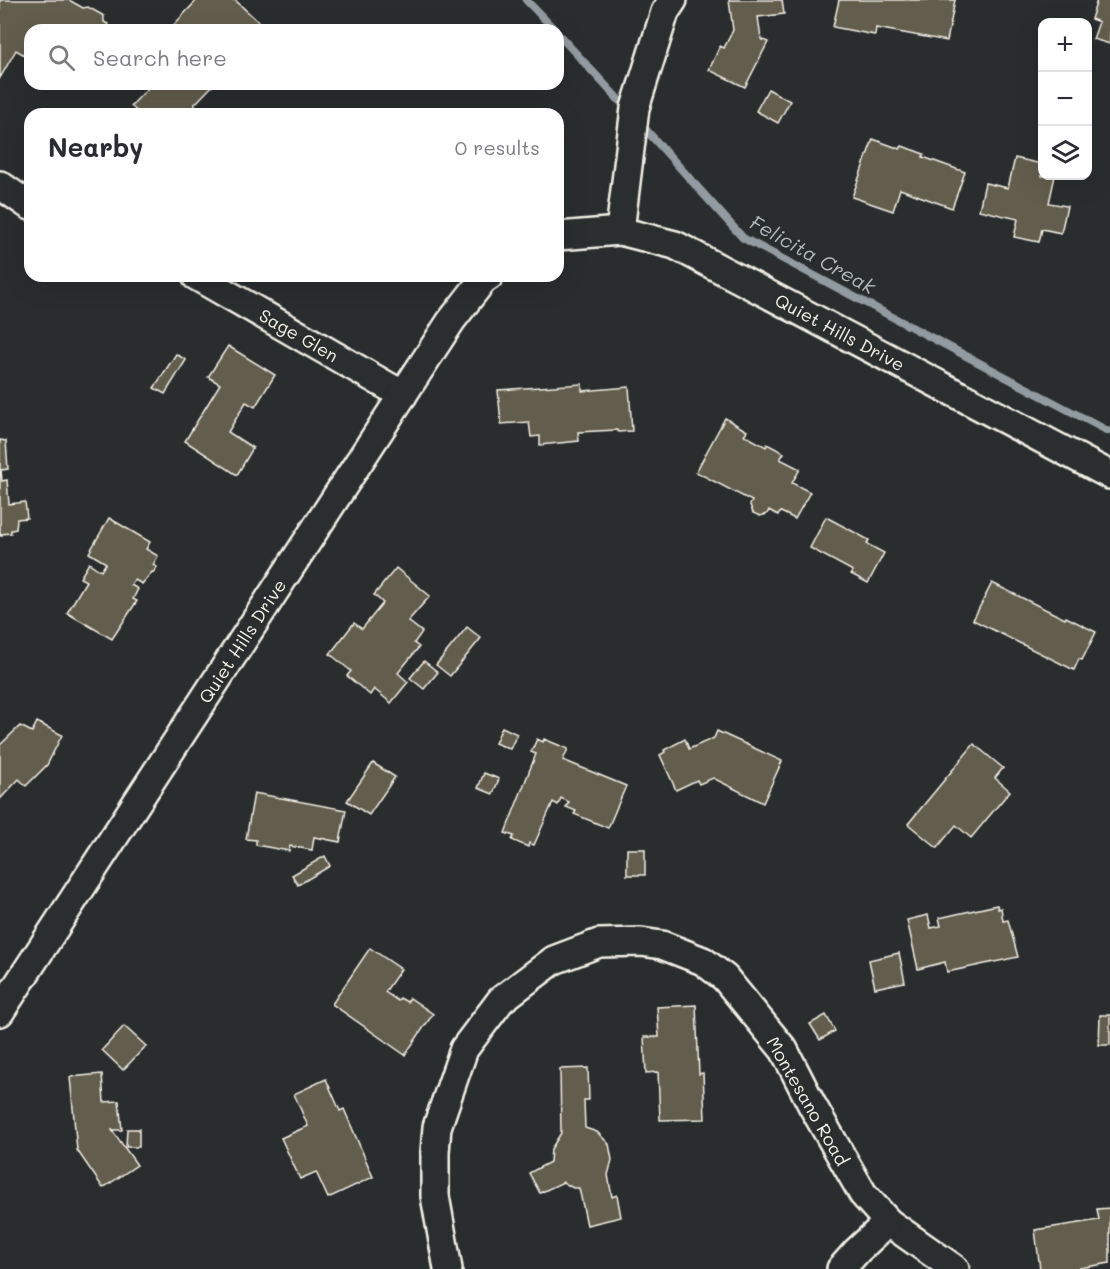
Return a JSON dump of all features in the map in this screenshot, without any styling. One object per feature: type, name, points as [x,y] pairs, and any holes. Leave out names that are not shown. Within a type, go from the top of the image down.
[{"type":"street","points":[[620,231],[634,108],[663,4]]},
{"type":"street","points":[[0,185],[24,202]]},
{"type":"street","name":"Quiet Hills Drive","points":[[564,236],[620,231],[675,245],[1110,475]]},
{"type":"street","name":"Sage Glen","points":[[206,282],[403,395]]},
{"type":"street","name":"Quiet Hills Drive","points":[[0,1012],[451,321],[481,282]]},
{"type":"street","name":"Montesano Road","points":[[448,1269],[435,1196],[435,1152],[437,1127],[464,1049],[501,1000],[554,960],[599,943],[641,942],[662,945],[703,961],[725,978],[784,1050],[812,1105],[863,1194],[888,1222],[955,1269]]},
{"type":"street","points":[[841,1269],[856,1251],[888,1222]]},
{"type":"building","points":[[0,0],[69,0],[104,16],[104,22],[108,24],[24,24],[24,55],[16,50],[0,78]]},
{"type":"building","points":[[197,0],[235,0],[261,24],[175,24]]},
{"type":"building","points":[[729,0],[782,0],[784,14],[758,17],[761,39],[768,42],[745,87],[709,70],[720,46],[724,48],[733,30]]},
{"type":"building","points":[[839,0],[955,0],[947,41],[876,28],[875,35],[833,27]]},
{"type":"building","points":[[1097,0],[1110,0],[1110,44],[1093,39],[1099,22],[1091,18]]},
{"type":"building","points":[[768,89],[790,101],[778,123],[756,111]]},
{"type":"building","points":[[146,90],[208,90],[194,105],[195,108],[133,108],[131,106]]},
{"type":"building","points":[[873,139],[900,149],[902,146],[924,154],[923,157],[965,172],[952,208],[900,189],[893,211],[852,197]]},
{"type":"building","points":[[1015,158],[1038,163],[1038,180],[1054,180],[1049,203],[1067,206],[1061,233],[1042,229],[1039,242],[1014,237],[1018,219],[979,210],[985,183],[1008,188]]},
{"type":"building","points":[[228,346],[275,375],[255,407],[246,402],[228,432],[253,448],[237,475],[185,441],[220,384],[208,377]]},
{"type":"building","points":[[176,354],[186,360],[165,394],[154,388]]},
{"type":"building","points":[[582,384],[582,391],[629,387],[632,431],[578,432],[579,441],[540,445],[540,436],[531,437],[529,422],[501,424],[498,390]]},
{"type":"building","points":[[725,418],[747,431],[744,435],[766,447],[767,444],[784,453],[780,459],[800,469],[792,483],[810,492],[795,519],[781,512],[778,515],[769,510],[767,514],[760,516],[753,513],[750,505],[752,501],[696,472]]},
{"type":"building","points":[[0,440],[6,441],[8,469],[1,470],[2,481],[7,480],[9,504],[25,502],[27,518],[17,519],[16,529],[11,530],[11,533],[1,534],[2,536],[0,536]]},
{"type":"building","points":[[826,517],[869,540],[867,544],[884,553],[868,583],[851,574],[853,571],[810,548]]},
{"type":"building","points":[[109,518],[150,542],[146,549],[158,556],[153,565],[157,567],[153,573],[142,584],[135,580],[131,585],[138,589],[133,599],[137,601],[112,639],[67,613],[86,581],[80,578],[89,563],[101,571],[106,563],[89,553]]},
{"type":"building","points":[[396,568],[430,596],[408,621],[422,632],[414,643],[419,647],[398,673],[408,682],[391,703],[374,689],[370,695],[347,676],[351,671],[330,654],[354,623],[362,629],[383,603],[374,595]]},
{"type":"building","points":[[992,583],[1096,632],[1082,660],[1079,659],[1074,670],[973,620]]},
{"type":"building","points":[[467,627],[481,638],[450,676],[436,665]]},
{"type":"building","points":[[424,661],[438,672],[424,689],[410,678]]},
{"type":"building","points":[[37,722],[62,735],[47,765],[26,786],[19,779],[0,799],[0,745],[20,726],[32,732]]},
{"type":"building","points":[[502,727],[517,734],[510,749],[495,743]]},
{"type":"building","points":[[717,731],[782,761],[763,803],[713,778],[699,784],[697,780],[676,790],[660,755],[665,752],[664,750],[685,739],[689,749],[714,738]]},
{"type":"building","points":[[537,739],[543,742],[544,739],[568,749],[563,760],[626,786],[608,828],[574,814],[576,811],[566,807],[569,802],[561,798],[558,805],[553,802],[534,845],[529,843],[528,847],[512,840],[514,836],[505,833],[536,754],[531,752]]},
{"type":"building","points":[[974,744],[1003,768],[995,778],[1010,791],[971,838],[956,825],[937,848],[908,824]]},
{"type":"building","points":[[373,763],[395,777],[369,815],[347,801]]},
{"type":"building","points":[[484,773],[499,779],[493,794],[478,788]]},
{"type":"building","points":[[254,793],[346,810],[340,842],[314,837],[312,850],[290,846],[289,851],[256,845],[256,840],[246,839]]},
{"type":"building","points":[[627,849],[645,849],[645,875],[627,875]]},
{"type":"building","points":[[325,856],[330,866],[298,885],[292,875]]},
{"type":"building","points":[[997,905],[998,909],[1001,908],[1003,921],[1008,920],[1018,957],[947,972],[945,962],[918,969],[907,920],[928,915],[931,928],[941,926],[939,918]]},
{"type":"building","points":[[370,948],[401,969],[385,992],[398,1001],[400,998],[407,1002],[410,998],[433,1014],[405,1055],[332,1004]]},
{"type":"building","points":[[899,953],[905,982],[875,988],[869,960]]},
{"type":"building","points":[[696,1005],[699,1074],[703,1073],[705,1119],[660,1120],[658,1072],[646,1073],[644,1037],[659,1037],[657,1007]]},
{"type":"building","points":[[826,1015],[835,1031],[820,1040],[810,1024]]},
{"type":"building","points":[[1100,1015],[1110,1015],[1110,1045],[1099,1045]]},
{"type":"building","points":[[124,1026],[146,1046],[123,1070],[102,1050]]},
{"type":"building","points":[[588,1068],[589,1100],[584,1100],[585,1128],[597,1132],[609,1144],[612,1160],[608,1175],[612,1197],[617,1195],[621,1217],[587,1225],[579,1188],[573,1188],[563,1182],[540,1193],[529,1173],[550,1162],[551,1149],[561,1133],[560,1069]]},
{"type":"building","points":[[102,1074],[104,1102],[119,1101],[122,1130],[112,1130],[137,1165],[103,1188],[77,1150],[70,1077]]},
{"type":"building","points":[[326,1079],[340,1111],[344,1109],[373,1177],[328,1198],[316,1172],[300,1179],[281,1138],[308,1126],[294,1094]]},
{"type":"building","points":[[127,1129],[139,1129],[139,1147],[126,1147]]},
{"type":"building","points":[[1110,1208],[1110,1263],[1074,1269],[1040,1269],[1035,1230],[1099,1220],[1097,1209]]},
{"type":"waterway","name":"Felicita Creak","points":[[526,0],[549,24]]},
{"type":"waterway","name":"Felicita Creak","points":[[564,41],[629,111]]},
{"type":"waterway","name":"Felicita Creak","points":[[639,122],[743,238],[1108,431]]}]
